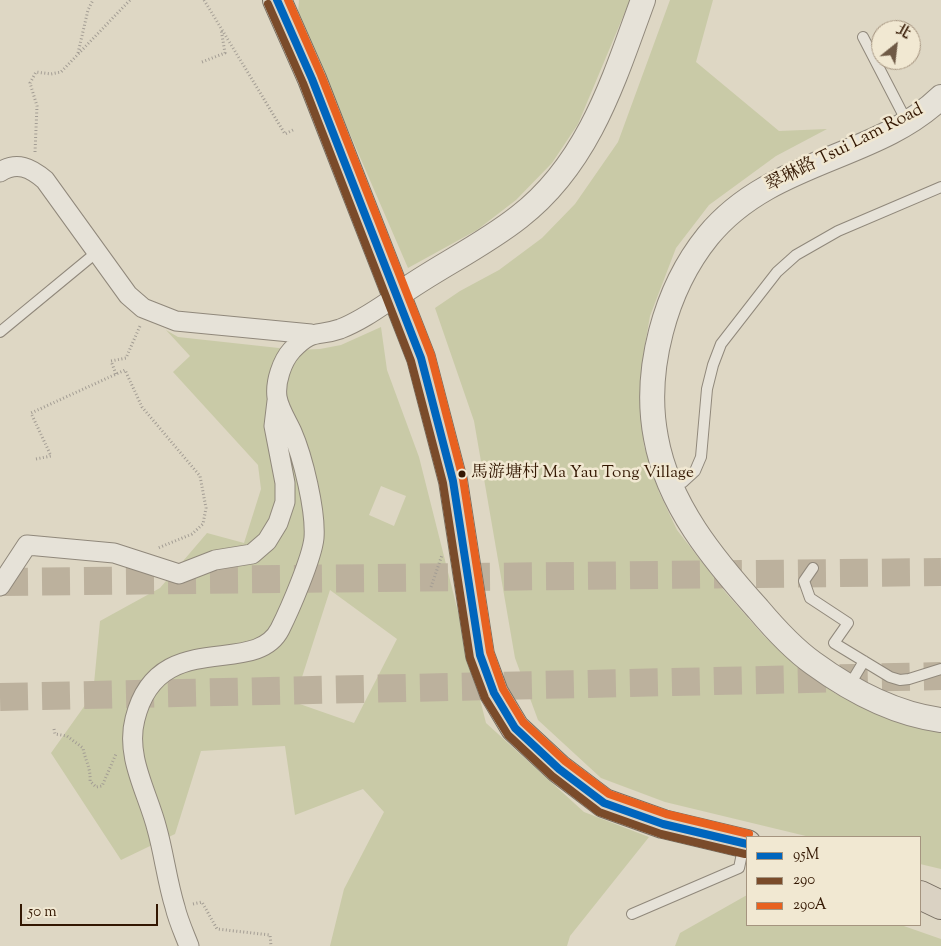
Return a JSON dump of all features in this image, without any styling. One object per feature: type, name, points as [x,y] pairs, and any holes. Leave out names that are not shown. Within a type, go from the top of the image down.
[{"type":"main road","points":[[276,0],[312,79],[398,295],[421,358],[449,463],[480,655],[494,693],[515,728],[559,769],[604,803],[663,824],[746,844]]},
{"type":"main road","points":[[921,895],[941,905]]},
{"type":"street","points":[[0,172],[7,167],[21,166],[33,170],[45,180],[128,295],[143,308],[176,321],[311,334],[339,330],[365,317],[422,278],[461,257],[507,226],[536,202],[566,169],[602,110],[643,0]]},
{"type":"street","name":"翠琳路 Tsui Lam Road","points":[[941,97],[907,122],[870,140],[802,168],[770,185],[724,220],[696,252],[678,284],[666,313],[652,393],[656,439],[671,486],[689,523],[744,593],[776,629],[811,662],[848,687],[885,704],[926,718],[941,720]]},
{"type":"street","points":[[0,586],[27,545],[90,549],[179,574],[215,560],[252,554],[267,541],[278,523],[284,502],[285,482],[274,426],[282,365],[291,350],[311,334]]},
{"type":"street","points":[[180,946],[175,907],[157,827],[136,768],[133,743],[134,721],[142,696],[158,677],[175,665],[194,658],[258,649],[267,644],[280,629],[311,552],[314,537],[306,478],[277,396]]},
{"type":"street","points":[[175,907],[189,946]]},
{"type":"lane","points":[[863,37],[907,122]]},
{"type":"lane","points":[[671,486],[683,482],[695,471],[701,456],[707,389],[713,364],[721,344],[776,272],[796,255],[838,231],[941,187]]},
{"type":"lane","points":[[0,332],[97,252]]},
{"type":"lane","points":[[813,568],[804,581],[810,598],[848,623],[834,643],[890,677],[900,680],[941,669]]},
{"type":"lane","points":[[848,687],[864,661]]},
{"type":"lane","points":[[632,914],[739,868],[746,844]]},
{"type":"path","points":[[77,54],[88,10],[93,0]]},
{"type":"path","points":[[36,142],[37,106],[30,84],[36,72],[51,74],[61,72],[130,0]]},
{"type":"path","points":[[204,0],[285,134],[293,130]]},
{"type":"path","points":[[202,62],[224,53],[220,26]]},
{"type":"path","points":[[116,374],[110,361],[126,358],[141,322],[143,308]]},
{"type":"path","points":[[36,459],[51,456],[31,413],[125,370],[142,407],[200,476],[206,508],[203,524],[192,534],[131,559]]},
{"type":"path","points":[[431,587],[445,546]]},
{"type":"path","points":[[54,729],[54,734],[67,736],[83,748],[85,759],[91,769],[90,781],[96,787],[102,786],[109,766],[120,748]]},
{"type":"path","points":[[175,907],[202,902],[217,928],[270,935],[271,946]]},
{"type":"green space","points":[[299,0],[630,0],[578,124],[552,163],[516,200],[477,230],[408,268],[298,14]]},
{"type":"green space","points":[[670,0],[713,0],[696,62],[779,131],[827,129],[776,156],[709,205],[676,248],[650,316],[643,356],[640,400],[644,446],[659,492],[677,530],[726,593],[764,636],[799,668],[836,694],[874,711],[941,728],[941,869],[921,864],[921,836],[806,836],[665,802],[601,778],[538,720],[515,658],[474,421],[435,308],[460,291],[499,270],[542,238],[575,204],[618,142]]},
{"type":"green space","points":[[381,327],[387,370],[419,457],[486,723],[584,812],[649,837],[570,936],[567,946],[330,946],[344,889],[384,812],[363,789],[295,815],[285,746],[201,751],[175,834],[121,860],[51,753],[93,694],[100,621],[160,588],[207,533],[244,543],[261,489],[258,465],[173,372],[190,356],[166,330],[178,337],[297,350],[320,349],[341,345]],"holes":[[[381,486],[406,496],[394,526],[369,515]],[[330,590],[397,639],[354,723],[294,702]]]},
{"type":"green space","points":[[746,896],[746,926],[904,926],[941,939],[941,946],[675,946],[680,933]]},
{"type":"tunnel","points":[[0,582],[941,572]]},
{"type":"tunnel","points":[[0,697],[941,676]]},
{"type":"transit line","name":"95M","points":[[277,0],[312,79],[421,358],[453,481],[480,655],[494,693],[515,728],[559,769],[604,803],[663,824],[746,844]]},
{"type":"transit line","name":"290A","points":[[288,0],[321,75],[431,355],[463,479],[490,652],[503,689],[523,722],[565,761],[609,794],[666,814],[749,834]]},
{"type":"transit line","name":"290","points":[[268,4],[303,83],[411,361],[443,483],[470,658],[485,698],[508,735],[552,776],[599,812],[661,834],[745,854]]},
{"type":"place","name":"馬游塘村 Ma Yau Tong Village","points":[[462,474]]}]
